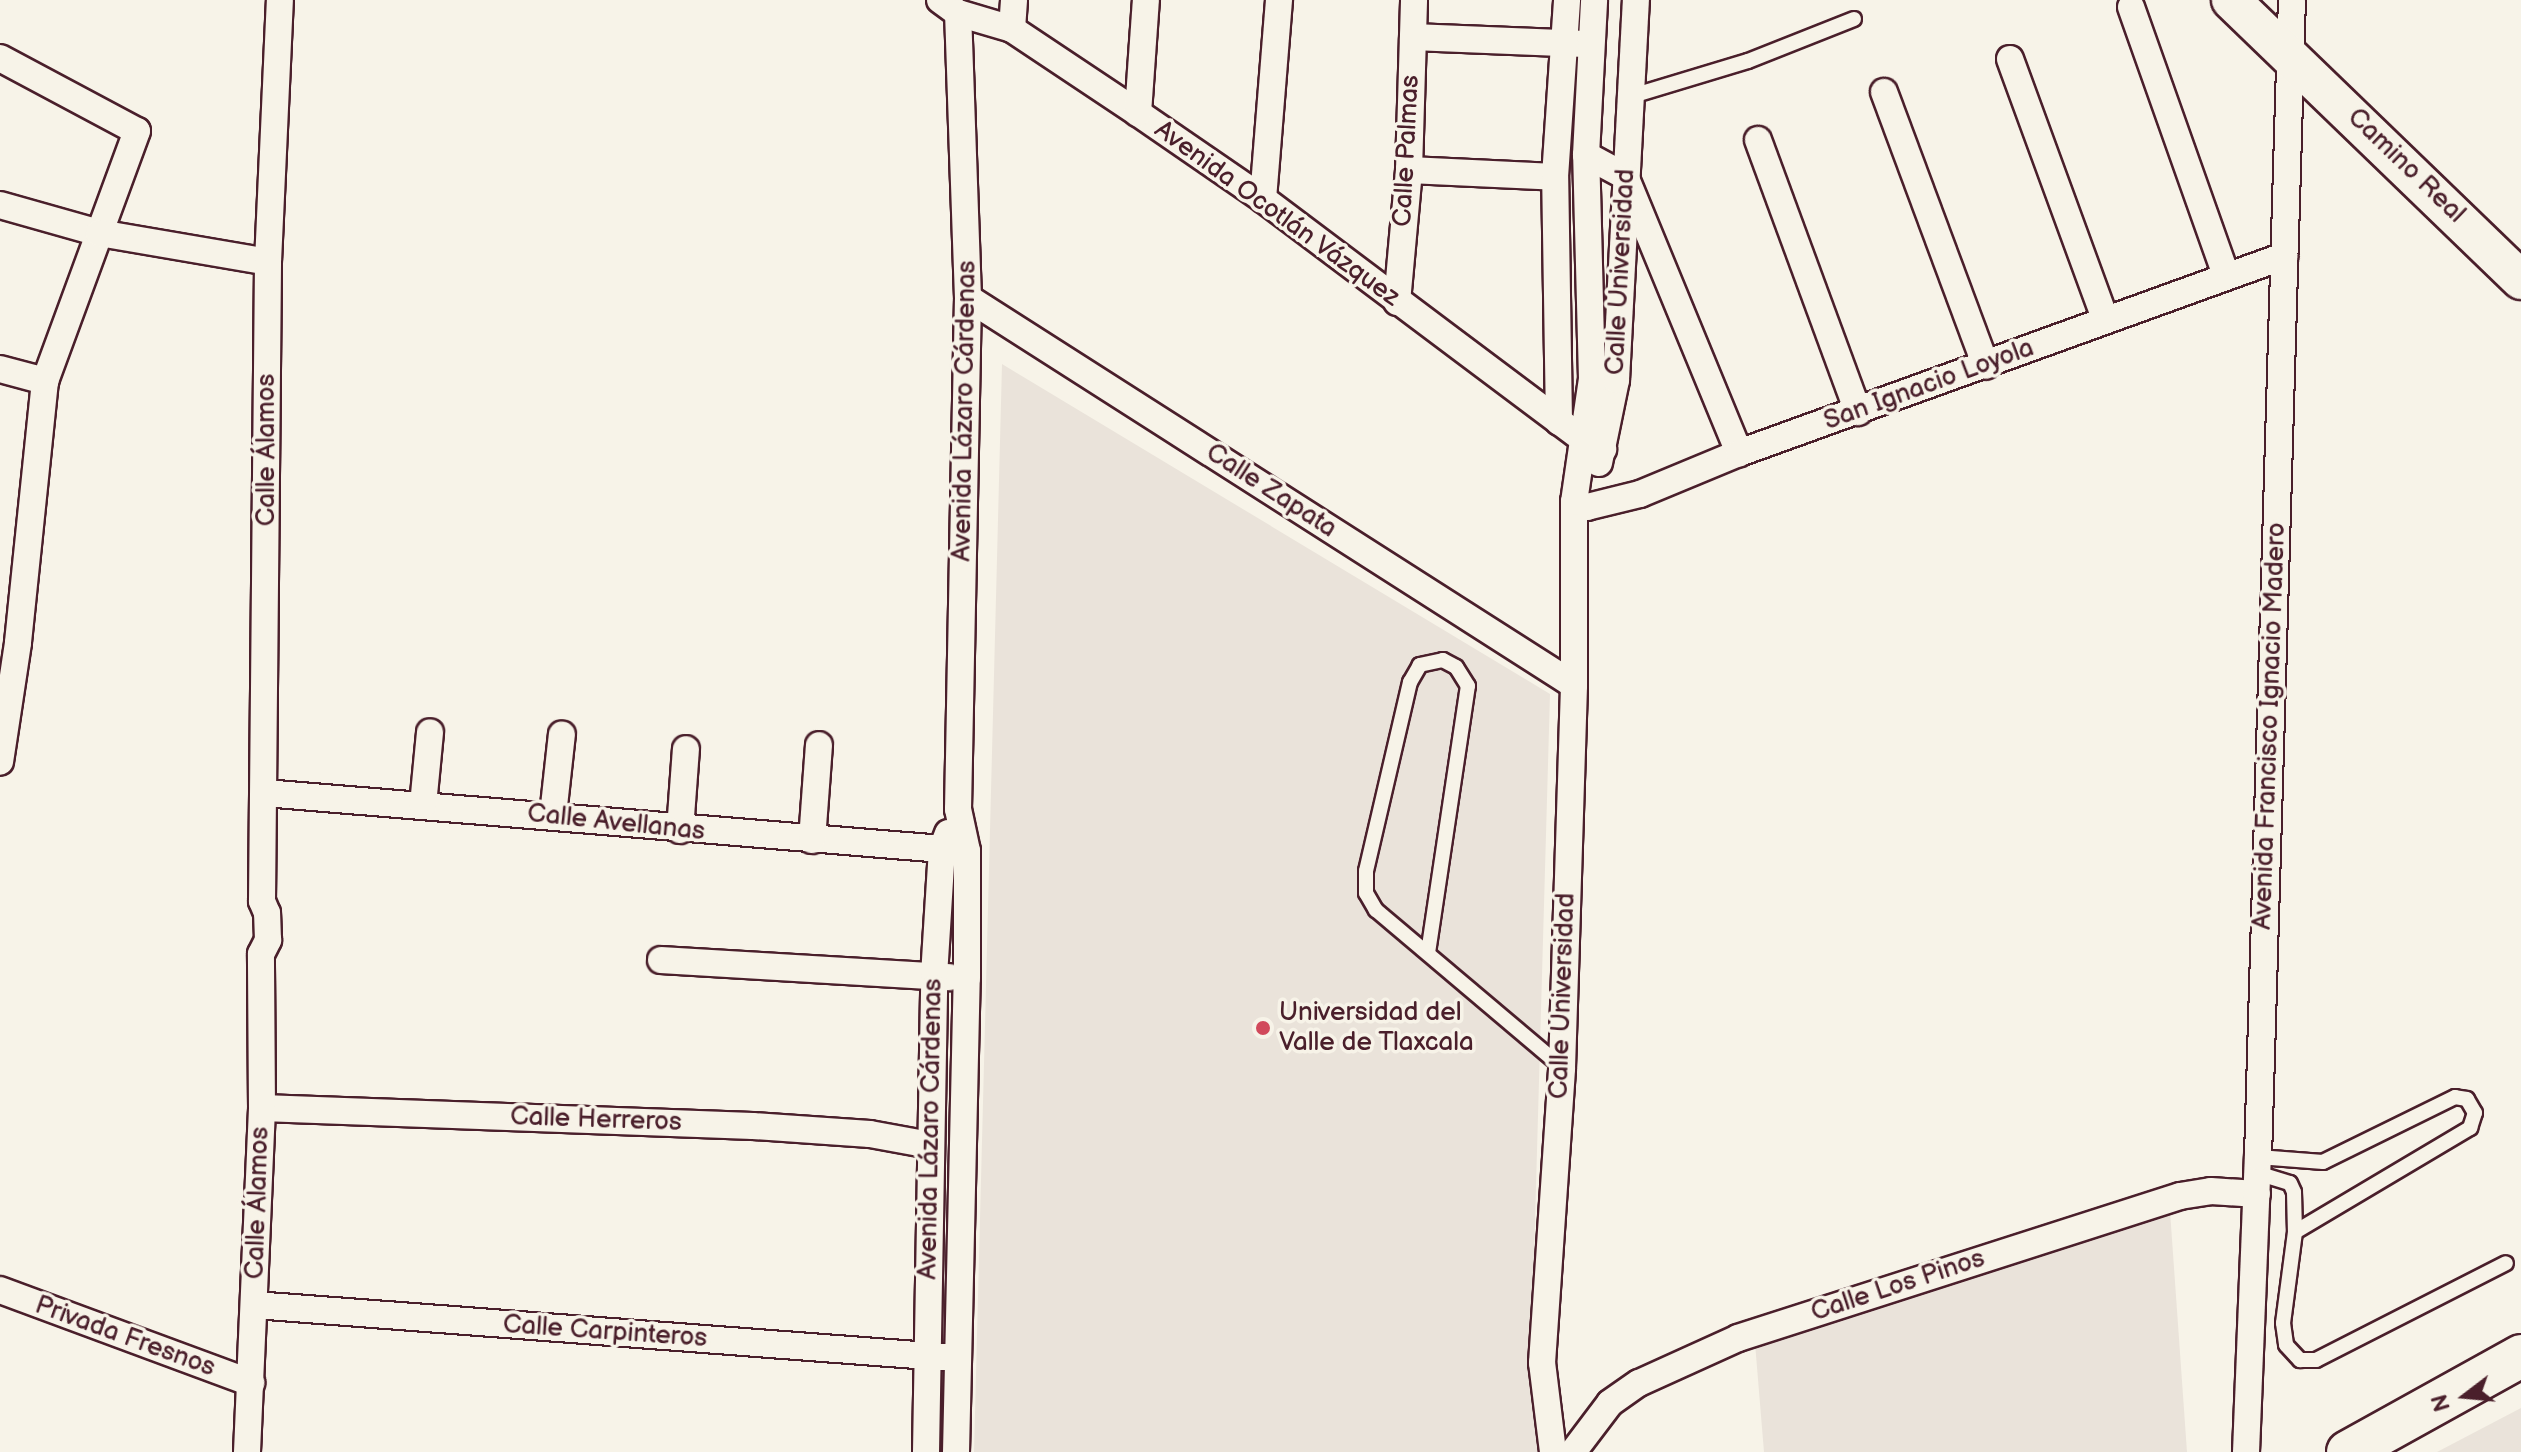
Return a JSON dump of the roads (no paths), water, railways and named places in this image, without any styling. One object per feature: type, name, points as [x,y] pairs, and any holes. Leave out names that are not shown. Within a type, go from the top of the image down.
[{"type":"main road","points":[[2348,1452],[2521,1356]]},
{"type":"street","name":"Calle Álamos","points":[[247,1452],[262,1108],[261,954],[268,940],[267,913],[262,901],[268,262],[280,0]]},
{"type":"street","points":[[1012,29],[1014,0]]},
{"type":"street","points":[[1138,113],[1146,0]]},
{"type":"street","points":[[1263,199],[1279,0]]},
{"type":"street","name":"Calle Palmas","points":[[1397,302],[1409,170],[1414,0]]},
{"type":"street","points":[[1559,422],[1555,177],[1580,44],[1567,0]]},
{"type":"street","name":"Calle Universidad","points":[[1594,0],[1580,44],[1594,445]]},
{"type":"street","name":"Calle Universidad","points":[[1553,1452],[1542,1363],[1562,1068],[1574,685],[1574,538],[1594,445],[1616,380],[1636,0]]},
{"type":"street","name":"Camino Real","points":[[2231,0],[2521,280]]},
{"type":"street","name":"Avenida Francisco Ignacio Madero","points":[[2246,1452],[2292,0]]},
{"type":"street","name":"Avenida Ocotlán Vázquez","points":[[949,6],[1012,29],[1138,113],[1263,199],[1397,302],[1594,445]]},
{"type":"street","name":"Avenida Lázaro Cárdenas","points":[[926,1452],[934,976],[958,809],[968,298],[949,6]]},
{"type":"street","points":[[2131,7],[2226,275]]},
{"type":"street","points":[[1413,37],[1580,44]]},
{"type":"street","points":[[0,58],[137,131],[45,381],[9,643],[0,762]]},
{"type":"street","points":[[2010,59],[2105,319]]},
{"type":"street","points":[[1884,92],[1986,366]]},
{"type":"street","points":[[1758,140],[1858,412]]},
{"type":"street","points":[[1586,155],[1625,176],[1739,453]]},
{"type":"street","points":[[1409,170],[1555,177]]},
{"type":"street","points":[[0,205],[99,233],[268,262]]},
{"type":"street","name":"San Ignacio Loyola","points":[[1580,504],[1640,494],[1739,453],[2284,256]]},
{"type":"street","name":"Calle Zapata","points":[[968,298],[1574,685]]},
{"type":"street","points":[[0,369],[45,381]]},
{"type":"street","points":[[423,805],[430,732]]},
{"type":"street","points":[[553,815],[562,734]]},
{"type":"street","points":[[812,840],[819,745]]},
{"type":"street","points":[[680,830],[686,749]]},
{"type":"street","name":"Calle Avellanas","points":[[264,793],[553,815],[680,830],[954,850]]},
{"type":"street","name":"Avenida Lázaro Cárdenas","points":[[954,850],[967,978],[956,1452]]},
{"type":"street","points":[[661,960],[967,978]]},
{"type":"street","name":"Calle Herreros","points":[[262,1108],[753,1126],[870,1134],[930,1145]]},
{"type":"street","name":"Calle Los Pinos","points":[[1573,1452],[1610,1403],[1620,1396],[1639,1383],[1738,1338],[2180,1196],[2211,1191],[2257,1175]]},
{"type":"street","name":"Privada Fresnos","points":[[0,1290],[251,1383]]},
{"type":"street","name":"Calle Carpinteros","points":[[254,1305],[956,1358]]},
{"type":"lane","points":[[1632,96],[1748,61],[1854,19]]},
{"type":"lane","points":[[1428,953],[1468,686],[1456,667],[1443,660],[1420,665],[1410,682],[1366,871],[1366,893],[1376,910],[1562,1068]]},
{"type":"lane","points":[[2257,1175],[2303,1163],[2323,1162],[2455,1097],[2467,1099],[2475,1113],[2470,1128],[2295,1232]]},
{"type":"lane","points":[[2257,1175],[2290,1183],[2294,1192],[2295,1232],[2283,1323],[2286,1345],[2300,1360],[2316,1360],[2506,1263]]},
{"type":"place","name":"Universidad del Valle de Tlaxcala","points":[[1263,1028]]}]
